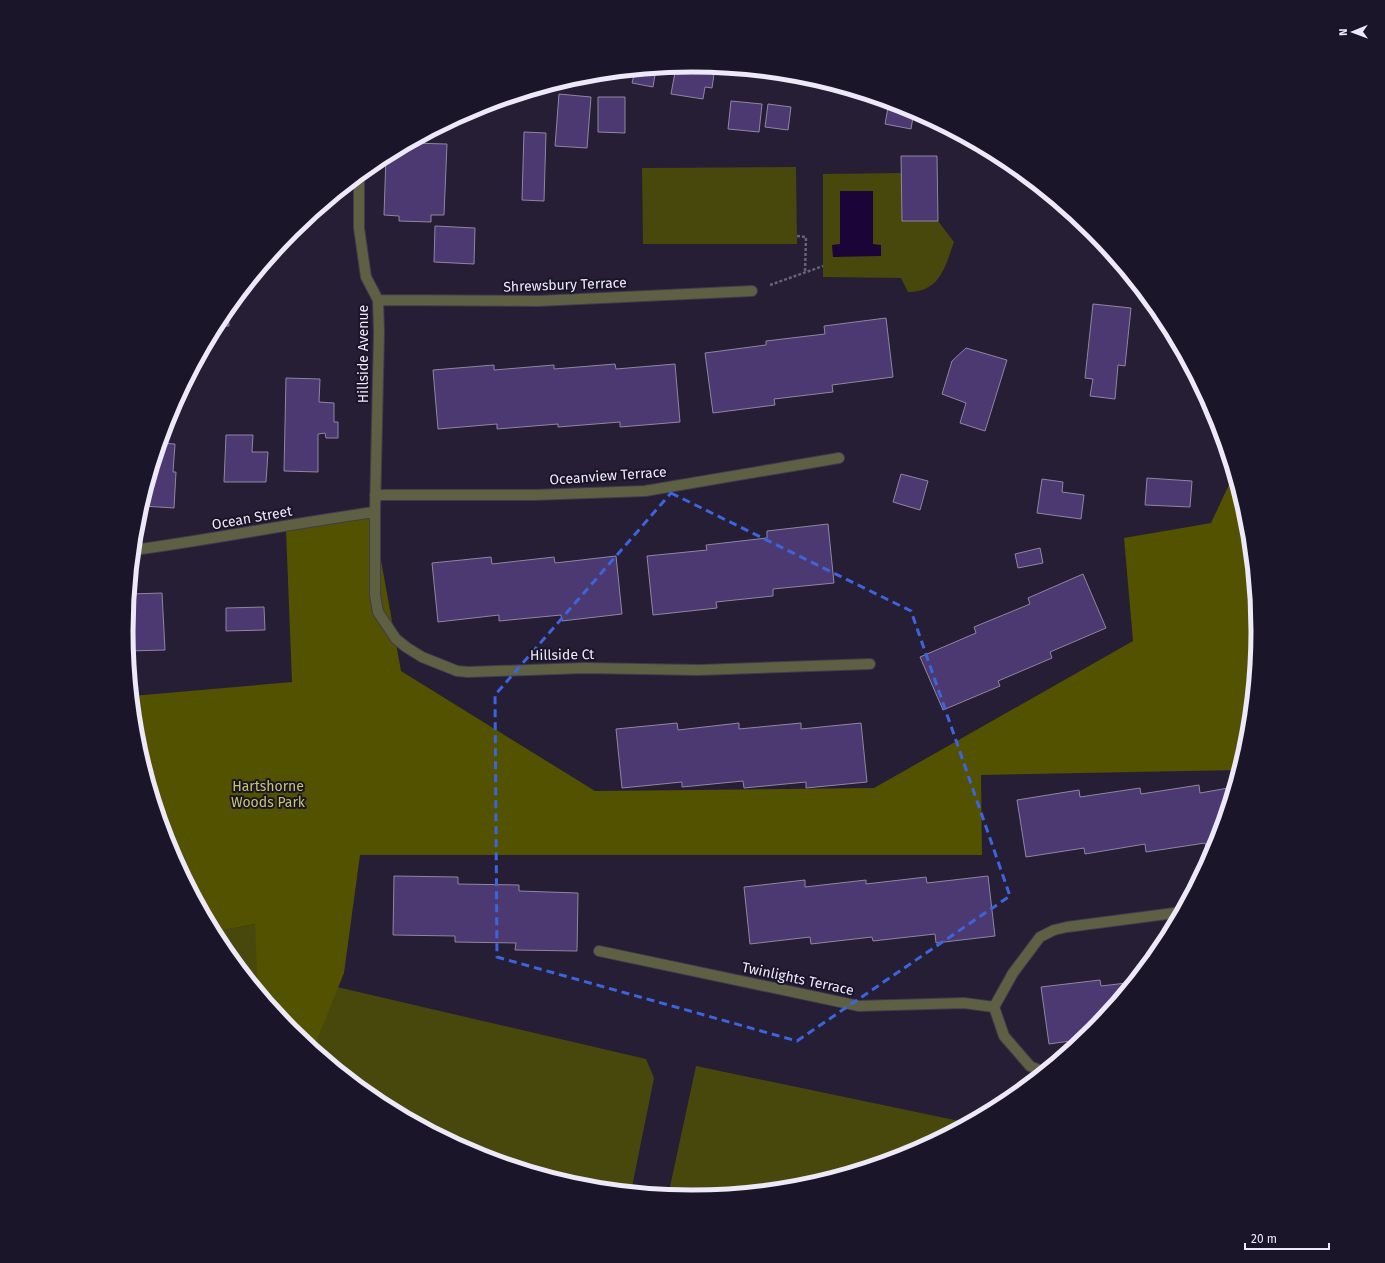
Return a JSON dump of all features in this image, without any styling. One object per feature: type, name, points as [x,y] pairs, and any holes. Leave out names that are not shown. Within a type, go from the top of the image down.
[{"type":"street","name":"Hillside Avenue","points":[[359,183],[359,228],[366,276],[378,300],[379,333],[374,512]]},
{"type":"street","name":"Shrewsbury Terrace","points":[[378,300],[538,301],[752,291]]},
{"type":"street","name":"Oceanview Terrace","points":[[375,495],[534,495],[645,491],[839,458]]},
{"type":"street","name":"Ocean Street","points":[[139,549],[194,542],[374,512]]},
{"type":"street","name":"Hillside Ct","points":[[374,512],[375,595],[378,612],[382,620],[396,639],[406,647],[422,657],[457,671],[585,668],[698,670],[870,664]]},
{"type":"street","points":[[1039,1070],[1030,1066],[1004,1036],[994,1007],[1013,973],[1040,937],[1054,930],[1176,913]]},
{"type":"street","name":"Twinlights Terrace","points":[[599,951],[859,1006],[964,1003],[994,1007]]},
{"type":"path","points":[[797,236],[806,237],[805,274]]},
{"type":"path","points":[[752,291],[805,274],[823,266]]},
{"type":"highlighted area","points":[[671,493],[911,611],[1010,896],[797,1041],[497,957],[495,695]]},
{"type":"shaded area","points":[[901,156],[937,156],[938,221],[954,242],[948,260],[940,276],[927,288],[919,291],[908,292],[901,278],[823,277],[823,174],[901,173]]},
{"type":"shaded area","points":[[796,167],[797,244],[643,244],[642,168]]},
{"type":"shaded area","points":[[840,191],[873,191],[873,244],[881,245],[881,256],[833,257],[832,245],[840,244]]},
{"type":"shaded area","points":[[255,924],[286,1015],[249,972],[220,931]]},
{"type":"shaded area","points":[[337,987],[646,1059],[654,1078],[632,1187],[583,1180],[548,1172],[478,1148],[413,1116],[382,1097],[352,1075],[315,1044]]},
{"type":"shaded area","points":[[696,1066],[962,1121],[907,1148],[837,1172],[766,1186],[729,1190],[669,1190]]},
{"type":"green space","name":"Hartshorne Woods Park","points":[[1231,480],[1241,522],[1247,558],[1251,595],[1252,632],[1251,668],[1247,705],[1234,770],[981,775],[982,855],[360,855],[344,973],[315,1044],[297,1027],[258,983],[255,924],[220,931],[208,911],[176,846],[152,776],[144,741],[137,696],[292,682],[286,530],[373,516],[401,671],[595,791],[874,788],[1133,641],[1124,538],[1211,523]]},
{"type":"building","points":[[675,72],[714,73],[712,88],[705,87],[703,99],[671,94]]},
{"type":"building","points":[[655,73],[653,87],[632,83],[634,75]]},
{"type":"building","points":[[559,94],[591,97],[587,148],[555,146]]},
{"type":"building","points":[[598,97],[625,97],[625,133],[598,132]]},
{"type":"building","points":[[731,101],[762,104],[759,132],[728,129]]},
{"type":"building","points":[[768,104],[791,107],[788,130],[765,127]]},
{"type":"building","points":[[888,108],[913,118],[911,129],[885,124]]},
{"type":"building","points":[[524,132],[546,133],[544,201],[522,200]]},
{"type":"building","points":[[420,143],[447,144],[444,215],[431,215],[431,222],[399,221],[399,216],[384,215],[386,164]]},
{"type":"building","points":[[901,156],[937,156],[938,221],[902,221]]},
{"type":"building","points":[[435,226],[475,228],[474,264],[434,262]]},
{"type":"building","points":[[1093,304],[1131,308],[1125,366],[1118,365],[1115,399],[1090,396],[1093,379],[1085,378]]},
{"type":"building","points":[[886,318],[893,377],[832,385],[833,392],[774,399],[775,405],[713,413],[705,353],[766,345],[766,341],[825,334],[824,326]]},
{"type":"building","points":[[229,319],[229,326],[224,326]]},
{"type":"building","points":[[966,348],[1007,360],[985,431],[960,423],[966,403],[942,394],[952,361]]},
{"type":"building","points":[[615,364],[616,369],[675,364],[680,422],[620,427],[620,422],[558,427],[558,424],[497,429],[497,424],[438,429],[433,370],[494,365],[494,370],[554,365],[554,369]]},
{"type":"building","points":[[286,378],[320,379],[319,402],[334,403],[334,422],[338,422],[338,438],[326,438],[325,433],[318,434],[318,472],[284,471]]},
{"type":"building","points":[[226,435],[253,435],[252,452],[268,452],[266,482],[224,482]]},
{"type":"building","points":[[166,443],[175,444],[173,472],[176,472],[174,508],[148,506],[152,487]]},
{"type":"building","points":[[901,474],[928,481],[920,510],[893,502]]},
{"type":"building","points":[[1147,478],[1192,481],[1190,507],[1145,505]]},
{"type":"building","points":[[1042,479],[1063,482],[1062,492],[1084,495],[1081,519],[1037,513]]},
{"type":"building","points":[[828,524],[834,583],[773,589],[773,596],[716,602],[717,608],[653,615],[647,556],[707,550],[706,545],[767,538],[767,531]]},
{"type":"building","points":[[1040,548],[1043,563],[1018,568],[1015,554]]},
{"type":"building","points":[[616,556],[622,614],[562,621],[561,615],[499,621],[499,615],[438,622],[432,563],[491,557],[492,564],[554,557],[555,563]]},
{"type":"building","points":[[1083,574],[1106,628],[1050,652],[1052,658],[998,681],[1000,686],[943,710],[920,657],[976,633],[974,627],[1030,604],[1028,598]]},
{"type":"building","points":[[162,593],[165,650],[134,651],[134,594]]},
{"type":"building","points":[[264,607],[265,630],[226,631],[226,608]]},
{"type":"building","points":[[677,723],[678,730],[739,723],[739,729],[801,723],[801,729],[861,723],[867,782],[806,788],[806,782],[744,788],[743,781],[682,787],[682,782],[622,788],[616,729]]},
{"type":"building","points":[[1199,785],[1200,793],[1229,788],[1207,851],[1205,843],[1146,852],[1145,844],[1085,854],[1084,848],[1026,857],[1017,800],[1079,790],[1080,797],[1140,788],[1141,794]]},
{"type":"building","points":[[394,876],[458,877],[458,884],[519,885],[519,891],[578,893],[577,951],[515,950],[516,943],[455,942],[455,936],[393,935]]},
{"type":"building","points":[[988,876],[995,936],[936,943],[935,934],[873,941],[872,937],[811,944],[810,937],[750,944],[744,887],[805,880],[805,887],[866,880],[866,884],[926,877],[927,883]]},
{"type":"building","points":[[1100,980],[1101,986],[1127,983],[1088,1027],[1073,1041],[1049,1044],[1041,987]]}]
